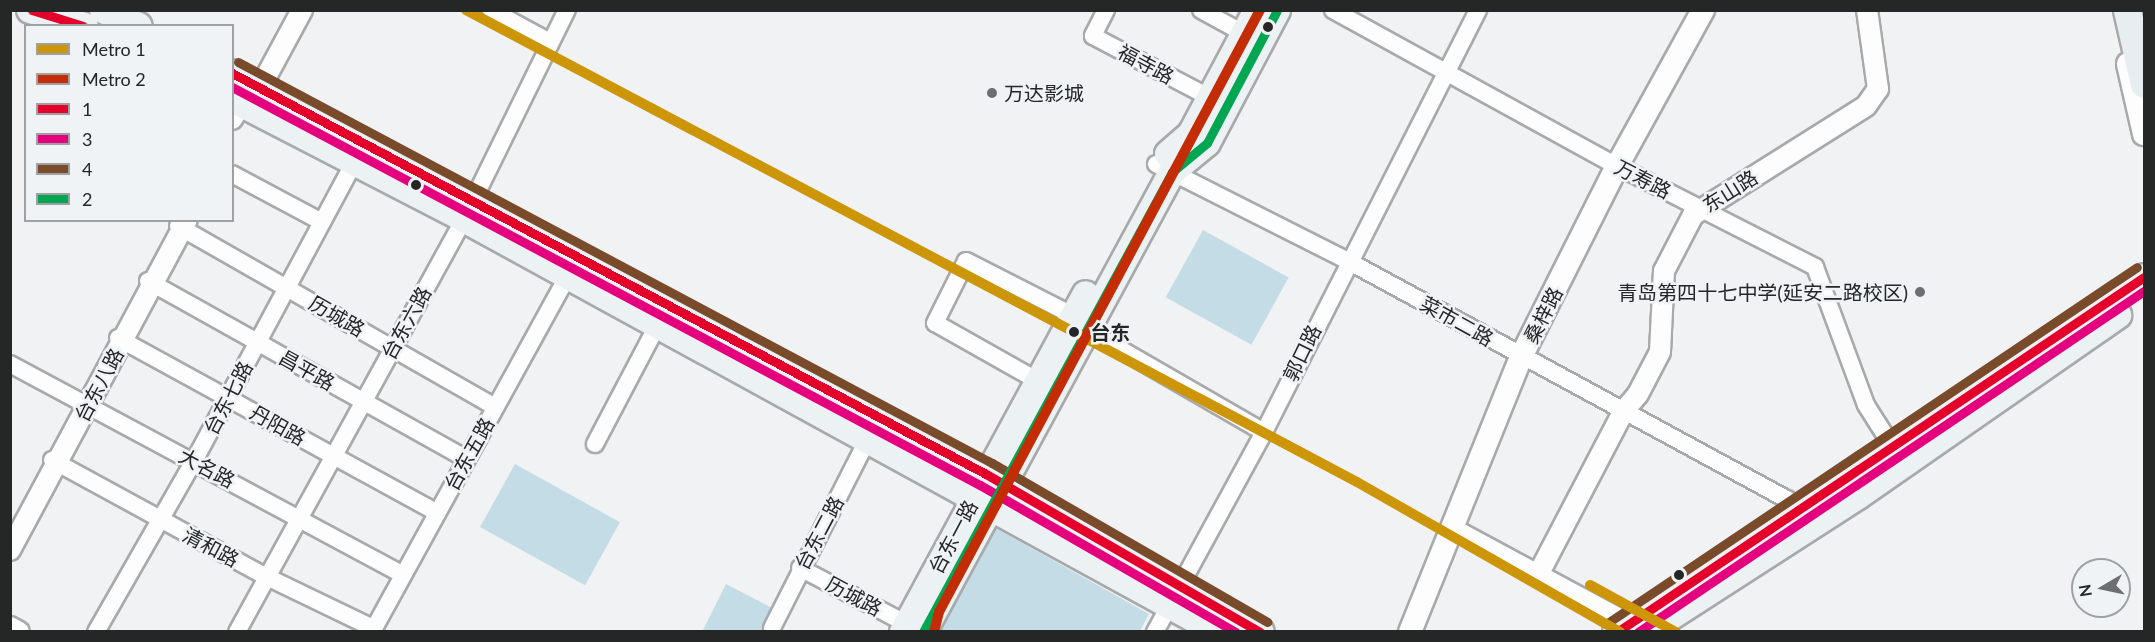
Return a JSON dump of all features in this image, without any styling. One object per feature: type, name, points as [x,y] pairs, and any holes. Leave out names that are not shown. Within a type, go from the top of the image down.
[{"type":"highway","points":[[2127,10],[2145,84]]},
{"type":"main road","points":[[30,10],[78,24]]},
{"type":"main road","points":[[103,10],[134,24]]},
{"type":"main road","name":"台东一路","points":[[911,629],[1164,168],[1191,134],[1257,10]]},
{"type":"main road","name":"台东一路","points":[[1164,168],[1207,143],[1277,10]]},
{"type":"main road","name":"桑梓路","points":[[1410,632],[1521,357],[1617,166],[1703,10]]},
{"type":"main road","points":[[2115,10],[2145,134]]},
{"type":"main road","points":[[234,79],[242,104],[355,161],[468,210],[567,277],[868,439],[989,490]]},
{"type":"main road","points":[[242,104],[468,210],[989,490],[1176,596],[1261,632]]},
{"type":"main road","points":[[1802,520],[1892,446],[2145,277]]},
{"type":"main road","points":[[1635,629],[2145,296]]},
{"type":"main road","name":"台东一路","points":[[989,490],[1038,381],[1080,323]]},
{"type":"main road","points":[[1176,596],[1218,632]]},
{"type":"street","points":[[234,127],[242,104],[302,10]]},
{"type":"street","points":[[491,10],[550,42]]},
{"type":"street","name":"台东六路","points":[[237,632],[468,210],[567,10]]},
{"type":"street","name":"福寺路","points":[[1106,10],[1093,36],[1199,92]]},
{"type":"street","points":[[1201,10],[1245,34]]},
{"type":"street","name":"万寿路","points":[[1333,10],[1617,166],[1815,267],[1866,405],[1892,446]]},
{"type":"street","name":"郭口路","points":[[1155,632],[1264,432],[1348,261],[1478,10]]},
{"type":"street","name":"东山路","points":[[1539,573],[1623,412],[1638,394],[1660,352],[1664,271],[1693,215],[1866,106],[1878,89],[1867,10]]},
{"type":"street","name":"台东七路","points":[[96,632],[194,461],[355,161]]},
{"type":"street","name":"菜市二路","points":[[1164,168],[1348,261],[1521,357],[1787,499],[1802,520]]},
{"type":"street","points":[[234,175],[322,222]]},
{"type":"street","name":"历城路","points":[[182,224],[495,407]]},
{"type":"street","name":"台东八路","points":[[10,550],[54,462],[182,224]]},
{"type":"street","points":[[1038,381],[935,323],[966,261],[1080,323],[1264,432]]},
{"type":"street","name":"台东五路","points":[[373,630],[567,277]]},
{"type":"street","name":"昌平路","points":[[150,283],[466,459]]},
{"type":"street","points":[[596,444],[657,326]]},
{"type":"street","name":"丹阳路","points":[[120,339],[437,513]]},
{"type":"street","name":"大名路","points":[[10,364],[86,402],[403,575]]},
{"type":"street","name":"台东二路","points":[[772,628],[800,568],[868,439]]},
{"type":"street","name":"台东八路","points":[[10,539],[54,462]]},
{"type":"street","name":"清和路","points":[[54,462],[267,577],[373,630]]},
{"type":"street","points":[[1451,526],[1539,573],[1635,629]]},
{"type":"street","name":"历城路","points":[[800,568],[911,629]]},
{"type":"street","points":[[10,627],[20,632]]},
{"type":"shaded area","points":[[1203,230],[1289,278],[1251,345],[1166,297]]},
{"type":"shaded area","points":[[515,464],[620,522],[585,585],[480,527]]},
{"type":"shaded area","points":[[990,525],[1149,614],[1140,631],[931,632]]},
{"type":"shaded area","points":[[726,584],[774,609],[762,631],[702,632]]},
{"type":"metro line","name":"1","points":[[466,10],[1357,482],[1620,632]]},
{"type":"metro line","name":"2","points":[[934,632],[939,612],[1260,10]]},
{"type":"metro line","name":"1","points":[[1590,585],[1676,632]]},
{"type":"transit line","name":"1","points":[[32,10],[77,24]]},
{"type":"transit line","name":"2","points":[[923,632],[1172,172],[1207,143],[1277,10]]},
{"type":"transit line","name":"4","points":[[238,62],[992,463],[1267,622]]},
{"type":"transit line","name":"1","points":[[234,74],[986,474],[1260,632]]},
{"type":"transit line","name":"3","points":[[234,88],[980,485],[1236,632]]},
{"type":"transit line","name":"4","points":[[1609,622],[2137,267]]},
{"type":"transit line","name":"1","points":[[1617,632],[2144,277]]},
{"type":"transit line","name":"3","points":[[1638,632],[2144,291]]},
{"type":"place","name":"万达影城","points":[[992,93]]},
{"type":"place","name":"青岛第四十七中学(延安二路校区)","points":[[1920,292]]},
{"type":"place","name":"台东","points":[[1074,332]]}]
